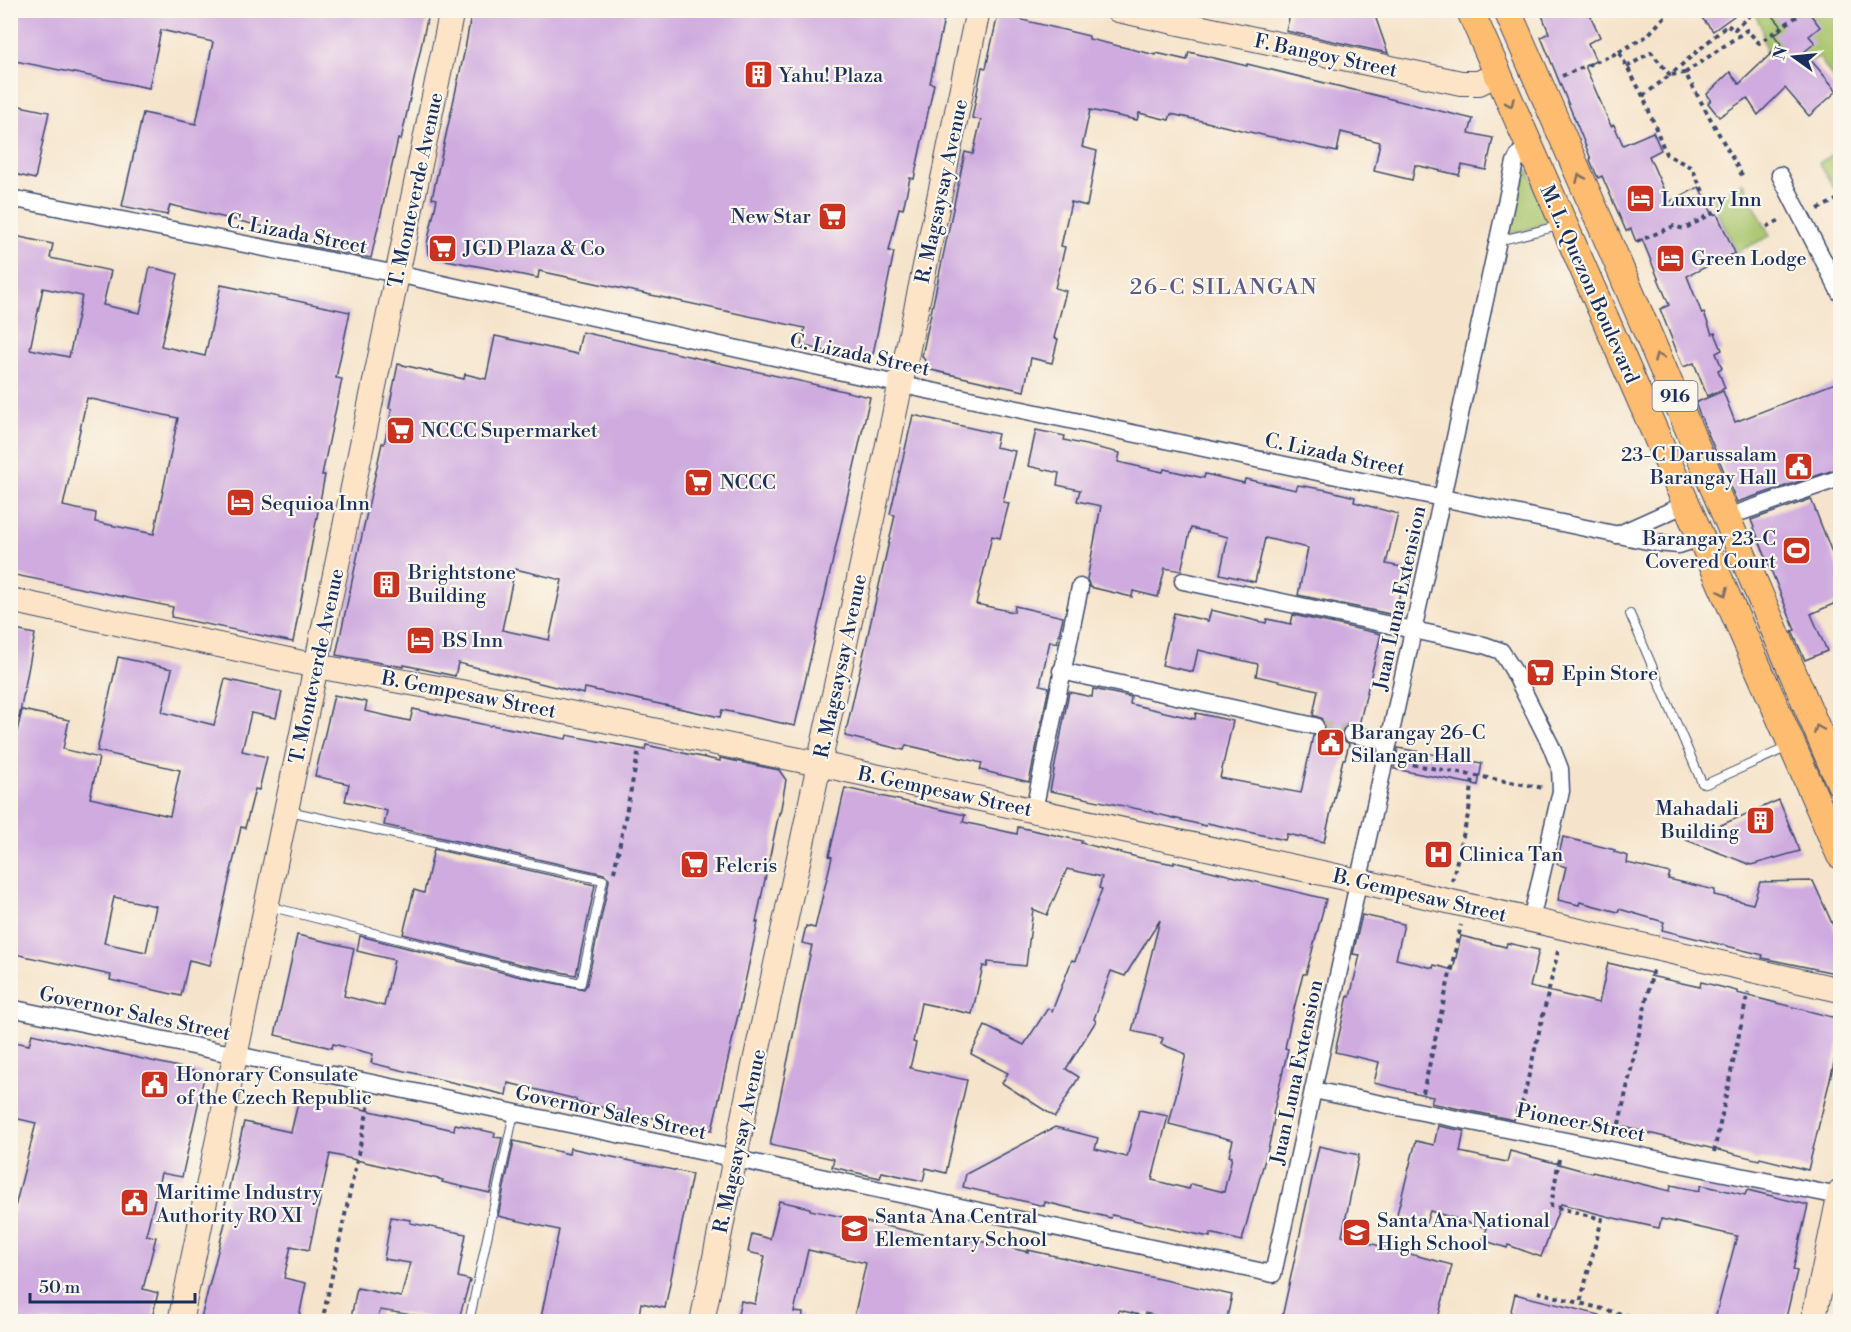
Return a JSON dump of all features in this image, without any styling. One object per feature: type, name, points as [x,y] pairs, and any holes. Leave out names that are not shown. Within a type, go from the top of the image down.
[{"type":"main road","name":"M. L. Quezon Boulevard","points":[[1470,10],[1840,855]]},
{"type":"main road","name":"M. L. Quezon Boulevard","points":[[1507,10],[1840,783]]},
{"type":"street","name":"T. Monteverde Avenue","points":[[180,1322],[452,10]]},
{"type":"street","name":"R. Magsaysay Avenue","points":[[702,1322],[978,10]]},
{"type":"street","name":"F. Bangoy Street","points":[[1118,10],[1461,83],[1479,83],[1497,74]]},
{"type":"street","name":"Juan Luna Extension","points":[[1273,1274],[1515,162],[1520,153],[1530,147]]},
{"type":"street","points":[[1780,175],[1840,292]]},
{"type":"street","name":"C. Lizada Street","points":[[10,198],[397,274],[901,384],[1617,535],[1679,545],[1700,538]]},
{"type":"street","points":[[1727,517],[1840,478]]},
{"type":"street","points":[[1617,535],[1686,504]]},
{"type":"street","points":[[1183,581],[1484,645],[1501,651],[1513,670],[1560,769],[1561,791],[1531,920]]},
{"type":"street","points":[[1034,810],[1080,587]]},
{"type":"street","name":"B. Gempesaw Street","points":[[10,600],[316,666],[511,702],[819,764],[1359,881],[1840,990]]},
{"type":"street","points":[[1062,671],[1315,726]]},
{"type":"street","points":[[1351,734],[1389,742]]},
{"type":"street","name":"Governor Sales Street","points":[[10,1008],[1273,1274]]},
{"type":"street","name":"Pioneer Street","points":[[1313,1090],[1840,1194]]},
{"type":"street","points":[[1813,1322],[1840,1194]]},
{"type":"lane","points":[[1498,241],[1564,224]]},
{"type":"lane","points":[[1630,614],[1702,783],[1706,784],[1792,745]]},
{"type":"lane","points":[[267,906],[518,970],[581,983],[603,880],[286,811]]},
{"type":"lane","points":[[469,1322],[514,1113]]},
{"type":"path","points":[[1540,86],[1619,52],[1647,36],[1671,10]]},
{"type":"path","points":[[1643,96],[1724,28],[1726,30],[1731,25],[1735,28],[1751,14],[1748,10]]},
{"type":"path","points":[[1670,75],[1684,73],[1747,30],[1759,43],[1806,10]]},
{"type":"path","points":[[1613,252],[1674,226],[1684,229],[1713,213],[1692,168],[1666,154],[1643,96],[1619,52]]},
{"type":"path","points":[[1627,67],[1651,52],[1670,75]]},
{"type":"path","points":[[1684,73],[1743,179]]},
{"type":"path","points":[[1801,216],[1840,198]]},
{"type":"path","points":[[603,880],[612,882],[643,728]]},
{"type":"path","points":[[1385,760],[1561,791]]},
{"type":"path","points":[[1418,1111],[1456,903],[1473,776]]},
{"type":"path","points":[[1516,1131],[1563,927]]},
{"type":"path","points":[[1613,1150],[1658,949]]},
{"type":"path","points":[[1710,1170],[1730,1071],[1754,971]]},
{"type":"path","points":[[322,1322],[373,1084]]},
{"type":"path","points":[[1563,1140],[1551,1206],[1602,1220],[1580,1303]]},
{"type":"path","points":[[1538,1292],[1652,1322]]},
{"type":"green space","points":[[1753,11],[1840,11],[1840,99],[1833,78],[1819,57],[1788,81],[1767,56],[1761,26]]},
{"type":"green space","points":[[1840,150],[1840,198],[1819,163]]},
{"type":"green space","points":[[1522,160],[1556,221],[1507,235]]},
{"type":"green space","points":[[1743,183],[1770,236],[1737,252],[1711,199]]},
{"type":"building","points":[[10,10],[85,10],[101,14],[101,10],[429,10],[401,140],[398,139],[371,258],[298,244],[300,235],[170,205],[167,215],[122,206],[143,113],[196,124],[213,42],[161,30],[149,88],[10,60]]},
{"type":"building","points":[[472,10],[946,10],[930,83],[934,84],[914,179],[910,178],[903,209],[899,208],[889,251],[894,252],[873,354],[862,360],[801,345],[805,328],[539,271],[538,278],[436,258],[428,254],[427,244],[437,199],[432,198]]},
{"type":"building","points":[[1291,10],[1373,10],[1388,53],[1286,31]]},
{"type":"building","points":[[1540,10],[1588,10],[1600,37],[1588,43],[1596,61],[1585,66],[1611,126],[1614,125],[1623,145],[1653,132],[1661,150],[1649,156],[1669,202],[1699,187],[1713,215],[1717,214],[1735,253],[1687,276],[1702,314],[1704,313],[1712,334],[1715,333],[1722,350],[1716,353],[1722,368],[1718,370],[1725,388],[1707,396],[1694,363],[1683,367],[1660,309],[1669,305],[1642,239],[1636,242],[1631,229],[1626,231],[1602,176],[1598,178],[1590,160],[1541,37],[1549,33]]},
{"type":"building","points":[[1695,10],[1742,10],[1713,31]]},
{"type":"building","points":[[1768,10],[1807,10],[1820,27],[1809,36],[1815,43],[1804,52],[1837,91],[1809,116],[1785,88],[1758,115],[1747,98],[1719,117],[1708,103],[1711,100],[1707,94],[1730,72],[1739,84],[1781,44],[1774,35],[1783,28]]},
{"type":"building","points":[[998,14],[1156,55],[1156,53],[1187,60],[1189,52],[1473,119],[1469,133],[1493,138],[1486,170],[1462,165],[1459,175],[1415,165],[1412,180],[1374,171],[1380,142],[1341,132],[1337,152],[1171,114],[1169,120],[1139,113],[1137,120],[1090,110],[1082,147],[1097,151],[1087,206],[1071,202],[1061,246],[1065,247],[1055,288],[1066,291],[1054,338],[1058,339],[1052,363],[1031,358],[1024,391],[931,370],[922,356],[965,152],[973,154],[981,120],[972,118],[982,67],[986,68]]},
{"type":"building","points":[[10,104],[49,112],[35,179],[10,173]]},
{"type":"building","points":[[10,235],[53,244],[50,258],[111,271],[103,305],[140,313],[150,267],[178,274],[161,346],[205,356],[221,285],[350,312],[336,378],[342,379],[322,475],[325,475],[293,642],[171,617],[173,607],[10,574]],"holes":[[[43,288],[82,296],[69,357],[30,349]],[[87,398],[178,418],[154,534],[95,522],[96,513],[63,506]]]},
{"type":"building","points":[[582,332],[870,397],[795,726],[722,710],[720,717],[585,688],[584,694],[458,663],[455,676],[404,665],[404,667],[336,655],[382,443],[384,444],[392,409],[389,408],[398,364],[464,379],[465,374],[486,379],[495,336],[577,354]],"holes":[[[515,569],[562,580],[549,640],[502,630]]]},
{"type":"building","points":[[1840,381],[1840,468],[1737,502],[1695,403],[1723,391],[1735,422]]},
{"type":"building","points":[[913,415],[998,434],[995,447],[1015,451],[1003,502],[1009,503],[1000,538],[992,536],[976,604],[1014,612],[1015,606],[1063,617],[1057,643],[1050,641],[1040,685],[1049,687],[1029,782],[980,770],[982,763],[906,745],[904,750],[845,736],[895,515],[890,514]]},
{"type":"building","points":[[1036,430],[1065,436],[1064,440],[1120,453],[1118,462],[1204,478],[1205,474],[1244,483],[1245,479],[1296,490],[1298,485],[1327,490],[1355,497],[1354,502],[1398,514],[1386,564],[1406,568],[1395,615],[1298,595],[1308,548],[1265,538],[1255,582],[1220,574],[1228,537],[1191,528],[1181,571],[1165,568],[1158,597],[1133,591],[1132,597],[1090,587],[1087,579],[1101,506],[1077,501],[1080,490],[1057,485],[1059,473],[1028,466]]},
{"type":"building","name":"Barangay 23-C Covered Court","points":[[1811,499],[1840,573],[1840,601],[1811,614],[1827,651],[1805,660],[1751,520]]},
{"type":"building","points":[[1211,610],[1266,623],[1267,619],[1291,624],[1293,615],[1381,634],[1359,725],[1347,724],[1341,731],[1341,738],[1349,744],[1345,759],[1343,759],[1324,842],[1287,834],[1285,840],[1207,823],[1206,826],[1153,812],[1050,791],[1069,692],[1092,697],[1093,689],[1131,697],[1130,704],[1195,719],[1196,713],[1233,721],[1220,778],[1301,793],[1313,736],[1322,733],[1325,728],[1322,719],[1313,715],[1318,690],[1256,676],[1258,664],[1198,650],[1193,672],[1162,665],[1174,613],[1208,621]]},
{"type":"building","points":[[10,629],[35,634],[19,718],[10,717]]},
{"type":"building","points":[[118,657],[172,669],[162,712],[214,725],[225,679],[282,692],[276,718],[251,713],[242,751],[267,757],[259,790],[255,789],[245,828],[241,827],[210,965],[189,960],[181,996],[110,980],[111,975],[10,953],[10,761],[22,710],[69,720],[63,749],[99,758],[90,798],[170,816],[180,770],[97,751]],"holes":[[[114,897],[156,906],[146,952],[104,943]]]},
{"type":"building","points":[[334,695],[367,702],[365,711],[410,721],[413,709],[490,726],[566,739],[567,735],[645,750],[646,745],[720,761],[720,758],[779,770],[786,780],[780,814],[712,1130],[576,1102],[576,1099],[508,1083],[506,1095],[371,1063],[373,1054],[333,1044],[332,1048],[275,1035],[297,935],[354,948],[344,996],[384,1006],[394,960],[357,951],[360,936],[517,976],[584,989],[609,881],[604,874],[384,825],[387,811],[345,801],[349,784],[315,776]]},
{"type":"building","points":[[1398,748],[1482,763],[1478,785],[1394,769]]},
{"type":"building","points":[[845,788],[965,815],[963,822],[1017,834],[1018,827],[1082,841],[1081,843],[1141,858],[1174,864],[1174,862],[1326,899],[1290,1024],[1285,1048],[1288,1049],[1273,1114],[1275,1115],[1269,1145],[1242,1241],[1210,1233],[1210,1237],[1112,1215],[1111,1218],[1045,1202],[1044,1206],[963,1187],[966,1174],[1055,1127],[1098,1138],[1095,1149],[1127,1157],[1139,1110],[1168,1116],[1152,1180],[1189,1189],[1191,1184],[1224,1192],[1232,1157],[1229,1156],[1233,1140],[1169,1124],[1186,1054],[1161,1044],[1163,1038],[1132,1031],[1160,920],[1125,976],[1111,971],[1094,1019],[1096,1021],[1066,1069],[1079,1077],[1055,1117],[1002,1083],[1008,1073],[971,1054],[985,1026],[1024,1045],[1048,1008],[1052,1011],[1072,960],[1075,961],[1102,889],[1099,888],[1102,877],[1067,869],[1047,915],[1033,909],[1026,966],[988,962],[987,967],[983,966],[972,1014],[921,1003],[910,1068],[967,1080],[946,1173],[926,1168],[923,1181],[882,1172],[880,1178],[832,1167],[834,1159],[770,1145],[812,945],[802,943],[806,926],[815,928]]},
{"type":"building","name":"Mahadali Building","points":[[1779,800],[1800,851],[1751,865],[1686,840]]},
{"type":"building","points":[[1563,837],[1615,850],[1614,852],[1628,856],[1627,863],[1670,873],[1668,879],[1715,890],[1714,895],[1753,904],[1760,882],[1813,881],[1840,941],[1840,974],[1762,958],[1763,955],[1662,930],[1664,922],[1619,909],[1618,912],[1580,902],[1579,905],[1558,900],[1566,867],[1557,864]]},
{"type":"building","points":[[434,849],[595,885],[576,975],[519,964],[403,934],[414,890],[424,893]]},
{"type":"building","points":[[1362,915],[1404,924],[1396,959],[1433,968],[1434,965],[1453,970],[1461,936],[1506,947],[1507,943],[1539,950],[1530,987],[1599,1003],[1608,963],[1651,973],[1650,976],[1700,987],[1701,982],[1840,1019],[1840,1038],[1808,1170],[1595,1120],[1594,1124],[1517,1108],[1514,1120],[1431,1103],[1433,1097],[1374,1083],[1379,1062],[1335,1052],[1360,955],[1353,954]]},
{"type":"building","points":[[32,1034],[205,1073],[182,1177],[161,1173],[146,1235],[156,1237],[143,1289],[158,1293],[151,1322],[10,1322],[10,1227],[36,1123],[10,1117],[10,1041],[29,1045]]},
{"type":"building","points":[[300,1095],[454,1130],[455,1124],[495,1133],[494,1137],[502,1138],[490,1193],[330,1154],[309,1250],[291,1246],[284,1278],[306,1283],[298,1322],[200,1322],[226,1219],[222,1218],[244,1122],[291,1132]]},
{"type":"building","points":[[1438,1126],[1464,1131],[1460,1152],[1507,1162],[1510,1151],[1670,1191],[1671,1185],[1699,1191],[1701,1185],[1745,1195],[1747,1190],[1808,1205],[1793,1270],[1797,1271],[1785,1322],[1714,1322],[1737,1236],[1661,1219],[1659,1228],[1561,1204],[1541,1257],[1508,1245],[1507,1248],[1483,1240],[1487,1228],[1430,1211],[1426,1223],[1397,1214],[1416,1141],[1434,1145]]},
{"type":"building","points":[[514,1141],[569,1154],[570,1148],[692,1174],[665,1308],[641,1303],[638,1322],[540,1322],[559,1230],[498,1216]]},
{"type":"building","name":"Santa Ana National High School","points":[[1319,1146],[1359,1155],[1342,1236],[1452,1265],[1437,1322],[1281,1322]]},
{"type":"building","name":"Santa Ana Central Elementary School","points":[[779,1201],[810,1208],[810,1210],[969,1244],[970,1239],[1028,1252],[1028,1250],[1232,1295],[1226,1322],[1187,1322],[1119,1310],[1117,1322],[853,1322],[866,1263],[808,1250],[794,1312],[803,1313],[802,1322],[736,1322],[741,1301],[755,1304],[765,1256],[748,1252],[752,1234],[770,1239]]},
{"type":"building","points":[[391,1217],[466,1234],[458,1277],[470,1280],[458,1322],[380,1310],[377,1322],[351,1318],[357,1288],[401,1297],[410,1263],[384,1259]]},
{"type":"building","points":[[1515,1294],[1600,1315],[1600,1322],[1519,1322],[1509,1319]]},
{"type":"tunnel","points":[[1315,726],[1351,734]]},
{"type":"place","name":"Yahu! Plaza","points":[[758,75]]},
{"type":"place","name":"Luxury Inn","points":[[1640,199]]},
{"type":"place","name":"New Star","points":[[832,216]]},
{"type":"place","name":"JGD Plaza & Co","points":[[442,248]]},
{"type":"place","name":"Green Lodge","points":[[1670,258]]},
{"type":"place","name":"NCCC Supermarket","points":[[400,430]]},
{"type":"place","name":"23-C Darussalam Barangay Hall","points":[[1798,466]]},
{"type":"place","name":"NCCC","points":[[699,482]]},
{"type":"place","name":"Sequioa Inn","points":[[240,503]]},
{"type":"place","name":"Barangay 23-C Covered Court","points":[[1797,550]]},
{"type":"place","name":"Brightstone Building","points":[[387,584]]},
{"type":"place","name":"BS Inn","points":[[421,640]]},
{"type":"place","name":"Epin Store","points":[[1541,673]]},
{"type":"place","name":"Barangay 26-C Silangan Hall","points":[[1330,743]]},
{"type":"place","name":"Mahadali Building","points":[[1760,820]]},
{"type":"place","name":"Clinica Tan","points":[[1438,854]]},
{"type":"place","name":"Felcris","points":[[694,865]]},
{"type":"place","name":"Honorary Consulate of the Czech Republic","points":[[155,1085]]},
{"type":"place","name":"Maritime Industry Authority RO XI","points":[[135,1203]]},
{"type":"place","name":"Santa Ana Central Elementary School","points":[[854,1228]]},
{"type":"place","name":"Santa Ana National High School","points":[[1356,1232]]},
{"type":"district","name":"26-C SILANGAN","points":[[1224,286]]}]
